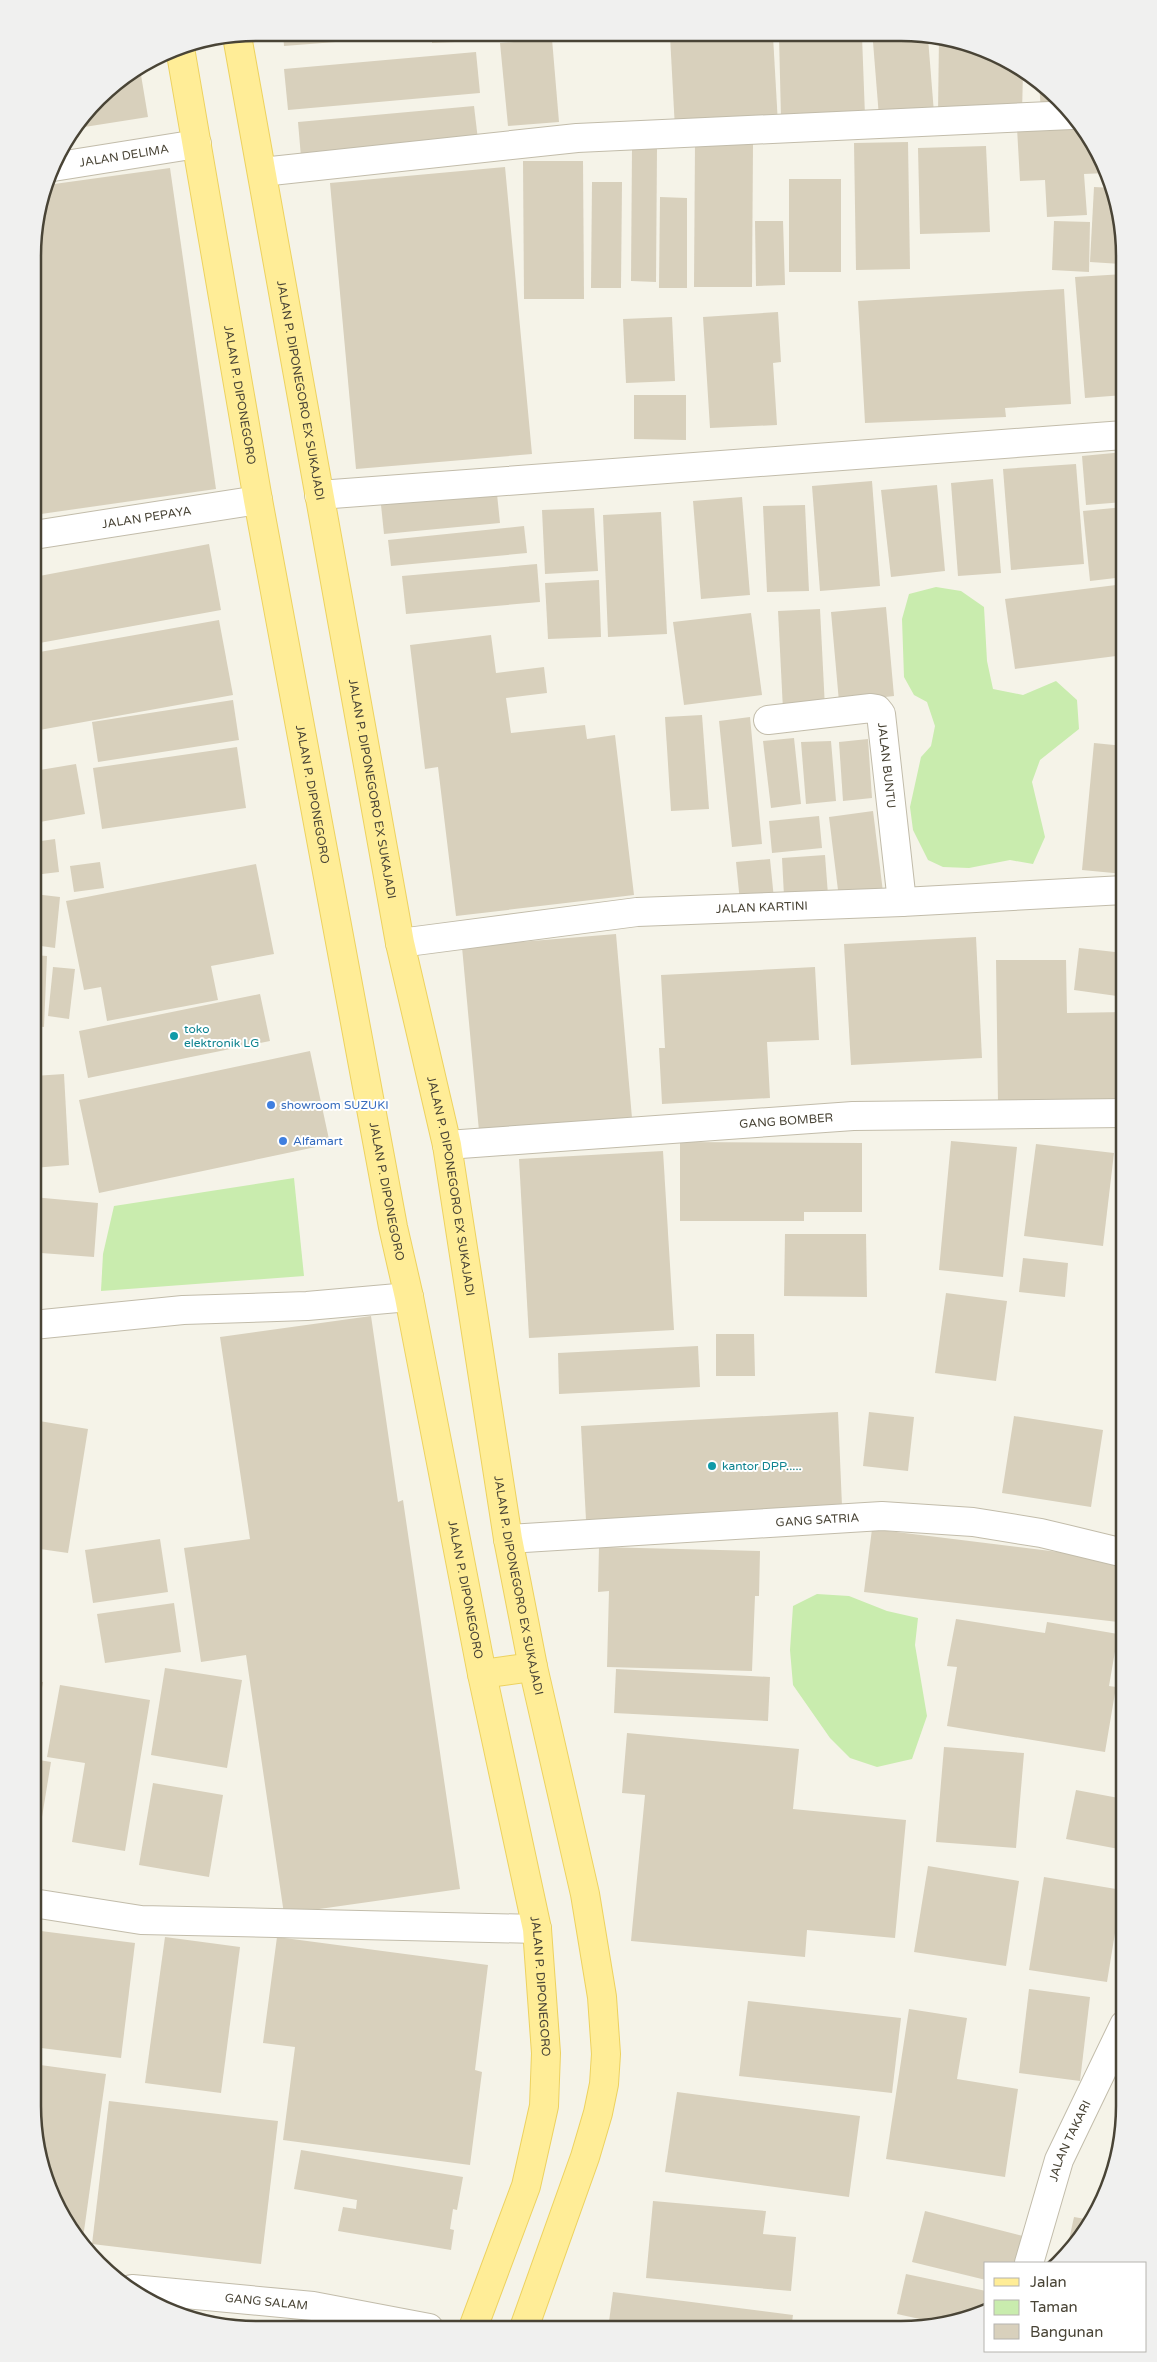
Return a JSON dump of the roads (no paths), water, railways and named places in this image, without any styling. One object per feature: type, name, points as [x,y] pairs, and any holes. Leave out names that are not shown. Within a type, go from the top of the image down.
[{"type":"main road","name":"JALAN P. DIPONEGORO EX SUKAJADI","points":[[238,42],[400,943],[447,1145],[508,1539],[533,1668],[585,1894],[602,1997],[606,2054],[604,2084],[590,2140],[526,2321]]},
{"type":"main road","name":"JALAN P. DIPONEGORO","points":[[181,55],[258,500],[393,1227],[409,1297],[482,1674],[537,1929],[546,2052],[544,2106],[526,2186],[477,2321]]},
{"type":"main road","points":[[482,1674],[533,1668]]},
{"type":"street","points":[[262,172],[578,138],[1063,115]]},
{"type":"street","name":"JALAN DELIMA","points":[[62,165],[197,144]]},
{"type":"street","points":[[319,495],[1116,436]]},
{"type":"street","name":"JALAN PEPAYA","points":[[41,534],[258,500]]},
{"type":"street","name":"JALAN BUNTU","points":[[768,720],[871,708],[877,709],[881,714],[902,902]]},
{"type":"street","name":"JALAN KARTINI","points":[[400,943],[637,912],[902,902],[1116,890]]},
{"type":"street","name":"GANG BOMBER","points":[[447,1145],[853,1116],[1116,1113]]},
{"type":"street","points":[[41,1324],[182,1310],[307,1306],[409,1297]]},
{"type":"street","name":"GANG SATRIA","points":[[508,1539],[882,1516],[973,1522],[1041,1533],[1116,1550]]},
{"type":"street","points":[[41,1904],[141,1920],[537,1929]]},
{"type":"street","name":"JALAN TAKARI","points":[[1029,2262],[1059,2160],[1116,2042]]},
{"type":"street","name":"GANG SALAM","points":[[146,2290],[313,2306],[392,2321]]},
{"type":"place","name":"toko elektronik LG","points":[[174,1036]]},
{"type":"place","name":"showroom SUZUKI","points":[[271,1105]]},
{"type":"place","name":"Alfamart","points":[[283,1141]]},
{"type":"place","name":"kantor DPP.....","points":[[712,1466]]}]
